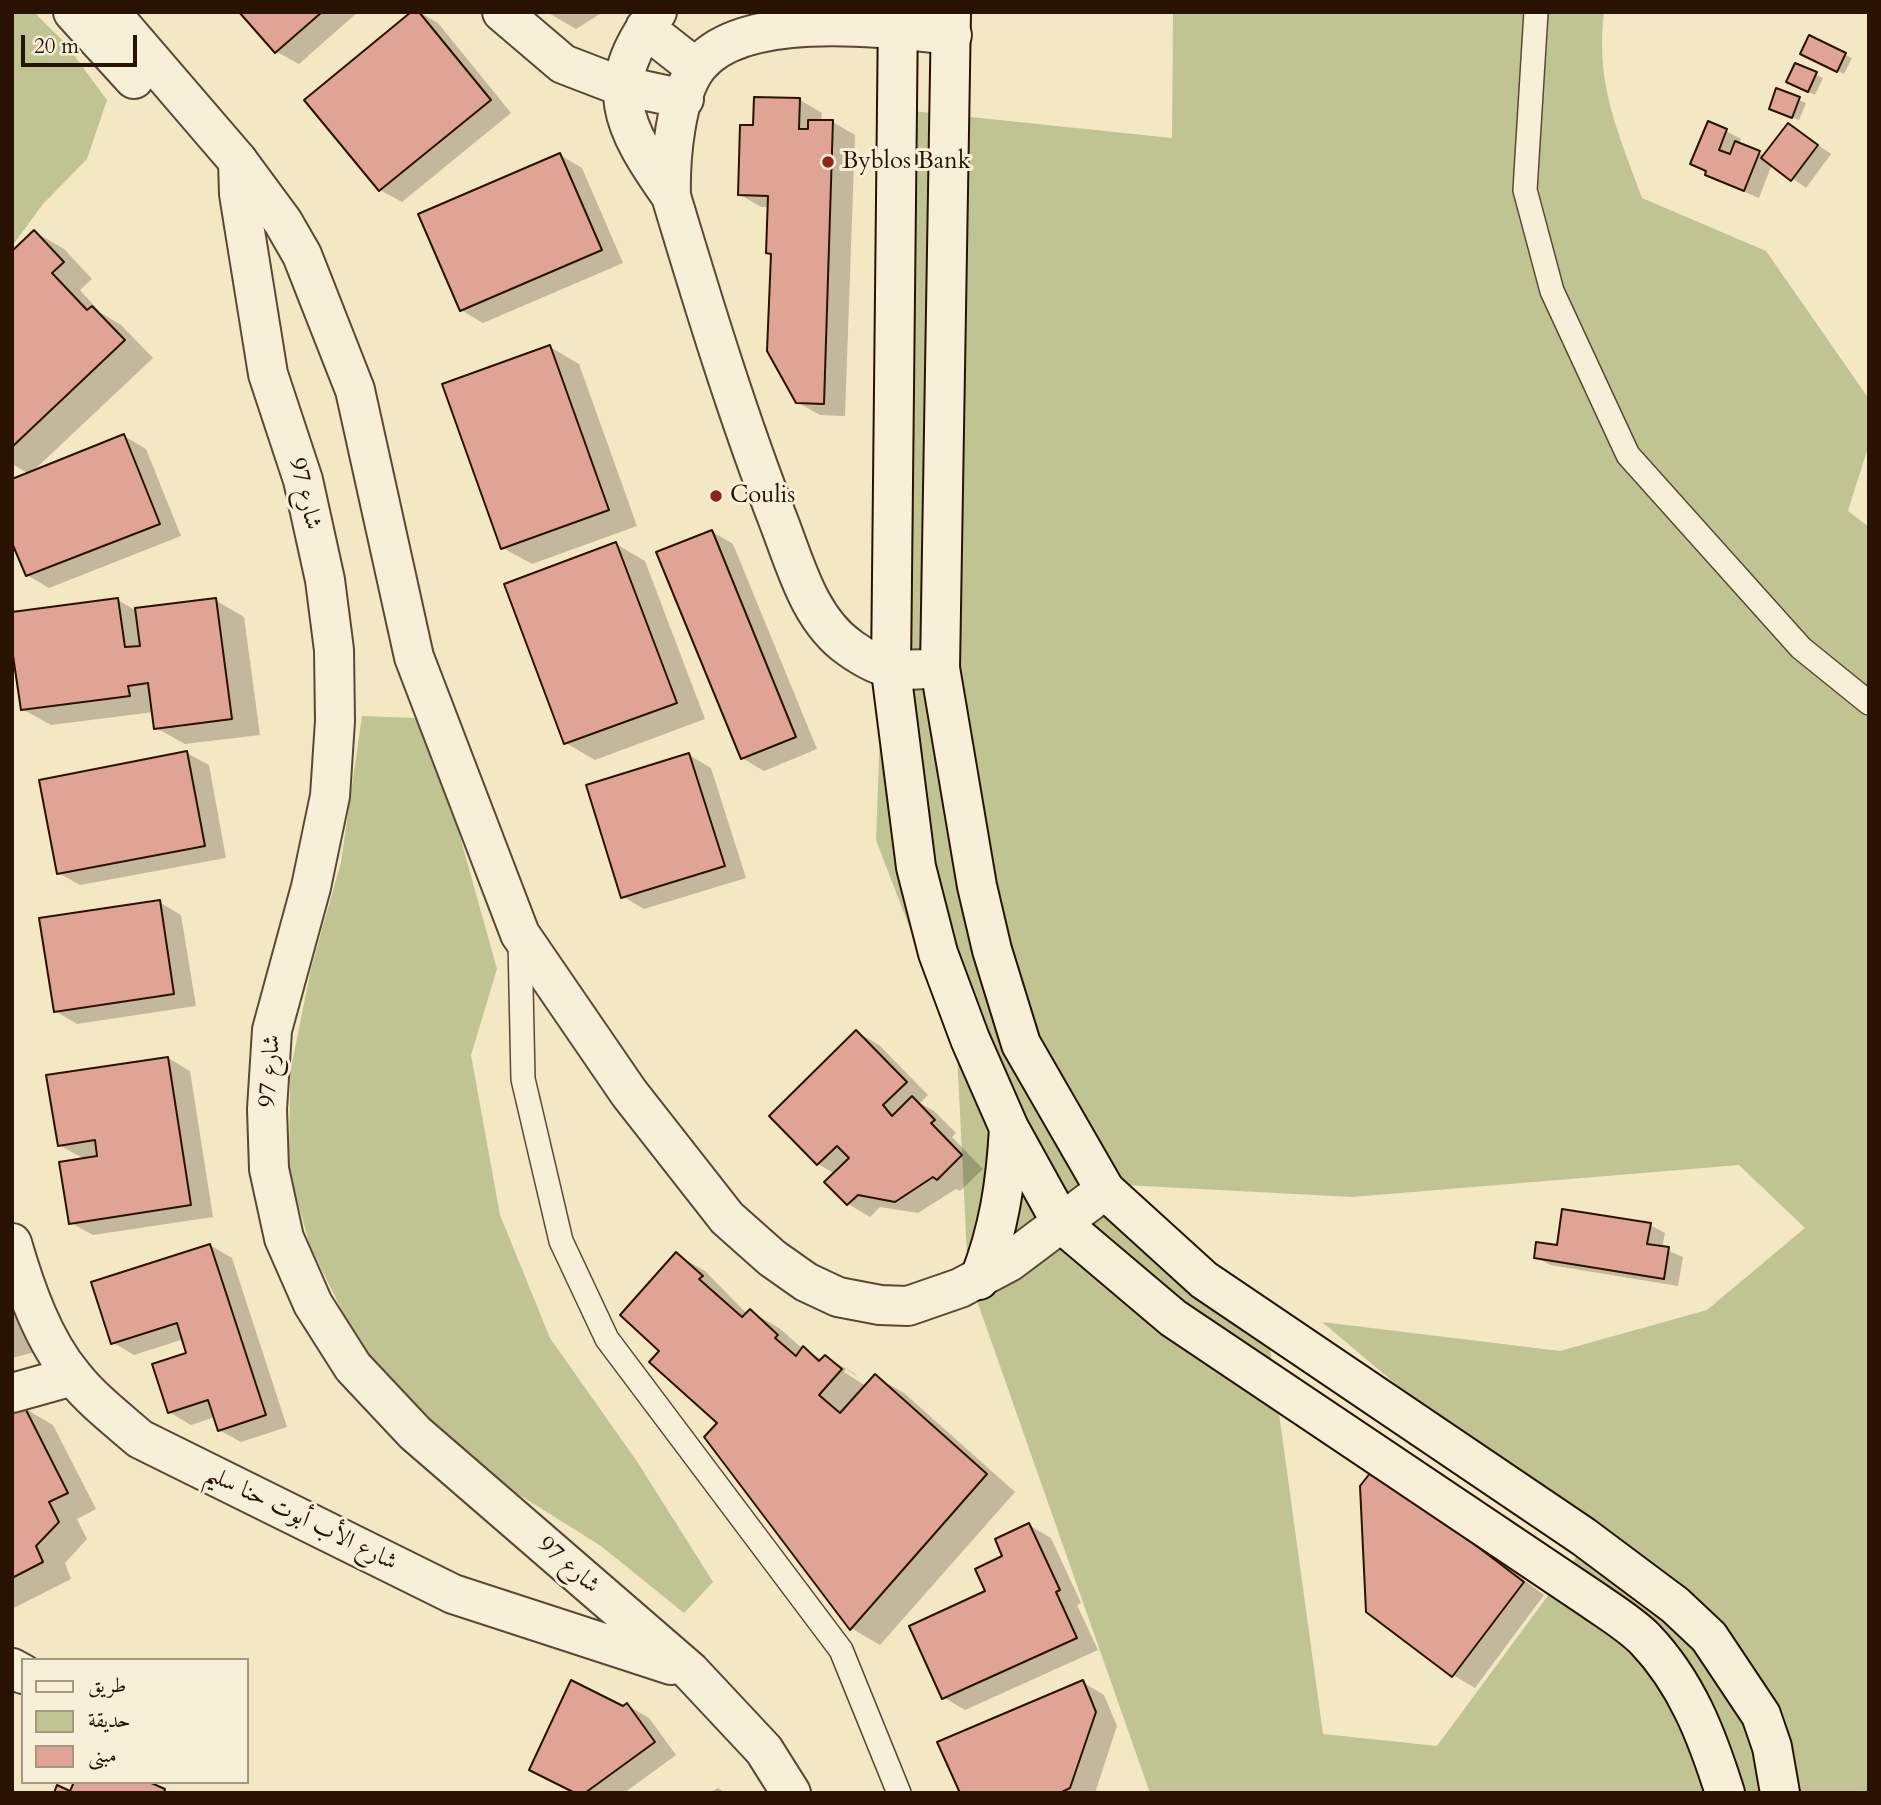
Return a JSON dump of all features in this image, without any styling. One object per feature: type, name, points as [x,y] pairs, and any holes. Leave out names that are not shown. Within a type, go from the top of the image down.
[{"type":"street","points":[[73,12],[239,178]]},
{"type":"street","points":[[110,12],[302,255],[355,390],[414,657],[520,934],[629,1093],[727,1218],[772,1258],[806,1282],[838,1297],[880,1306],[908,1306],[979,1280],[1062,1224],[1105,1191]]},
{"type":"street","points":[[502,12],[562,64],[623,85],[690,84]]},
{"type":"street","points":[[940,668],[891,671],[848,648],[822,619],[800,581],[742,424],[671,195],[670,149],[690,84],[711,52],[738,25],[824,19],[951,23],[940,668],[967,837],[992,950],[1021,1044],[1105,1191],[1205,1280],[1584,1537],[1675,1605],[1709,1637],[1761,1715],[1772,1747],[1780,1793]]},
{"type":"street","points":[[671,195],[638,149],[624,113],[623,85],[631,52],[651,20],[690,84]]},
{"type":"street","points":[[898,21],[891,671],[916,867],[937,953],[970,1039],[1009,1128],[1062,1224],[1173,1318],[1582,1592],[1644,1638],[1683,1687],[1709,1742],[1725,1793]]},
{"type":"street","name":"شارع 97","points":[[239,178],[268,374],[303,480],[324,580],[334,650],[335,721],[330,796],[311,887],[272,1030],[267,1110],[269,1169],[284,1238],[313,1304],[353,1367],[415,1433],[690,1671],[764,1750],[791,1793]]},
{"type":"street","points":[[979,1280],[993,1246],[1001,1211],[1009,1128]]},
{"type":"street","name":"شارع الأب أبوت حنا سليم","points":[[12,1244],[24,1284],[73,1376],[140,1439],[453,1594],[690,1671]]},
{"type":"street","points":[[12,1393],[73,1376]]},
{"type":"lane","points":[[1536,12],[1525,190],[1552,291],[1629,455],[1801,648],[1869,703]]},
{"type":"lane","points":[[520,934],[523,1079],[561,1241],[607,1339],[841,1650],[899,1793]]},
{"type":"green space","points":[[12,12],[34,12],[65,43],[107,100],[87,159],[43,204],[12,246]]},
{"type":"green space","points":[[1173,12],[1604,12],[1602,38],[1606,85],[1617,129],[1642,198],[1766,251],[1869,399],[1869,444],[1848,511],[1869,527],[1869,1793],[1150,1793],[968,1275],[957,1052],[876,840],[903,110],[1172,138]],"holes":[[[1739,1165],[1805,1228],[1707,1310],[1560,1351],[1322,1322],[1586,1544],[1437,1746],[1323,1734],[1267,1326],[1124,1185],[1352,1197]]]},
{"type":"green space","points":[[362,716],[416,718],[454,815],[497,969],[471,1055],[500,1215],[550,1338],[638,1463],[713,1582],[684,1613],[601,1546],[518,1494],[432,1429],[361,1349],[310,1246],[289,1171],[290,1073],[311,969],[341,862]]},
{"type":"building","points":[[239,12],[322,12],[275,53]]},
{"type":"building","points":[[411,12],[419,12],[491,100],[379,191],[304,100]]},
{"type":"building","points":[[1809,35],[1846,53],[1837,72],[1800,54]]},
{"type":"building","points":[[1795,63],[1817,72],[1808,92],[1786,82]]},
{"type":"building","points":[[1776,88],[1800,97],[1792,118],[1769,109]]},
{"type":"building","points":[[754,97],[800,98],[799,129],[808,129],[808,120],[833,120],[824,404],[796,403],[767,351],[771,254],[766,253],[768,196],[738,195],[740,125],[753,125]]},
{"type":"building","points":[[1708,121],[1727,129],[1719,150],[1730,154],[1735,141],[1760,151],[1744,191],[1705,175],[1706,171],[1690,164]]},
{"type":"building","points":[[1788,123],[1818,145],[1791,181],[1761,158]]},
{"type":"building","points":[[560,153],[602,250],[460,311],[418,214]]},
{"type":"building","points":[[34,230],[64,262],[52,273],[87,310],[92,306],[125,340],[12,447],[12,251]]},
{"type":"building","points":[[550,345],[609,510],[501,549],[442,384]]},
{"type":"building","points":[[124,434],[160,524],[26,576],[12,543],[12,479]]},
{"type":"building","points":[[712,530],[796,737],[741,759],[656,552]]},
{"type":"building","points":[[616,542],[677,703],[564,744],[504,584]]},
{"type":"building","points":[[118,598],[125,647],[140,646],[135,608],[216,598],[232,719],[154,729],[148,683],[128,686],[130,696],[21,710],[12,649],[12,612]]},
{"type":"building","points":[[187,751],[205,846],[57,874],[39,780]]},
{"type":"building","points":[[689,753],[725,866],[621,898],[586,785]]},
{"type":"building","points":[[160,900],[174,994],[54,1012],[39,918]]},
{"type":"building","points":[[856,1030],[907,1082],[883,1105],[892,1116],[912,1096],[935,1120],[931,1123],[962,1155],[937,1180],[933,1177],[895,1202],[858,1195],[847,1205],[824,1182],[849,1158],[837,1146],[817,1165],[769,1116]]},
{"type":"building","points":[[168,1057],[191,1205],[69,1224],[59,1162],[97,1156],[95,1140],[58,1146],[46,1075]]},
{"type":"building","points":[[1562,1209],[1651,1223],[1647,1244],[1669,1247],[1664,1279],[1534,1258],[1536,1242],[1557,1245]]},
{"type":"building","points":[[210,1244],[266,1415],[218,1431],[208,1400],[168,1413],[152,1364],[186,1353],[177,1323],[111,1344],[91,1282]]},
{"type":"building","points":[[676,1252],[703,1276],[699,1279],[742,1317],[750,1309],[778,1335],[775,1338],[796,1356],[803,1346],[819,1361],[825,1355],[842,1369],[819,1395],[840,1413],[875,1374],[987,1474],[850,1630],[704,1437],[717,1423],[649,1362],[659,1351],[620,1315]]},
{"type":"building","points":[[24,1406],[68,1493],[49,1502],[59,1522],[36,1546],[43,1562],[12,1578],[12,1412]]},
{"type":"building","points":[[1374,1468],[1524,1582],[1452,1677],[1366,1612],[1360,1486]]},
{"type":"building","points":[[1029,1523],[1060,1590],[1056,1592],[1077,1638],[942,1699],[909,1626],[985,1591],[975,1569],[1002,1556],[995,1539]]},
{"type":"building","points":[[571,1680],[623,1706],[627,1703],[655,1742],[585,1793],[575,1793],[529,1770]]},
{"type":"building","points":[[1083,1680],[1096,1712],[1070,1788],[1060,1793],[960,1793],[937,1742]]},
{"type":"building","points":[[73,1784],[154,1784],[165,1789],[164,1793],[54,1793],[57,1785],[70,1791]]},
{"type":"place","name":"Byblos Bank","points":[[828,162]]},
{"type":"place","name":"Coulis","points":[[716,496]]}]
